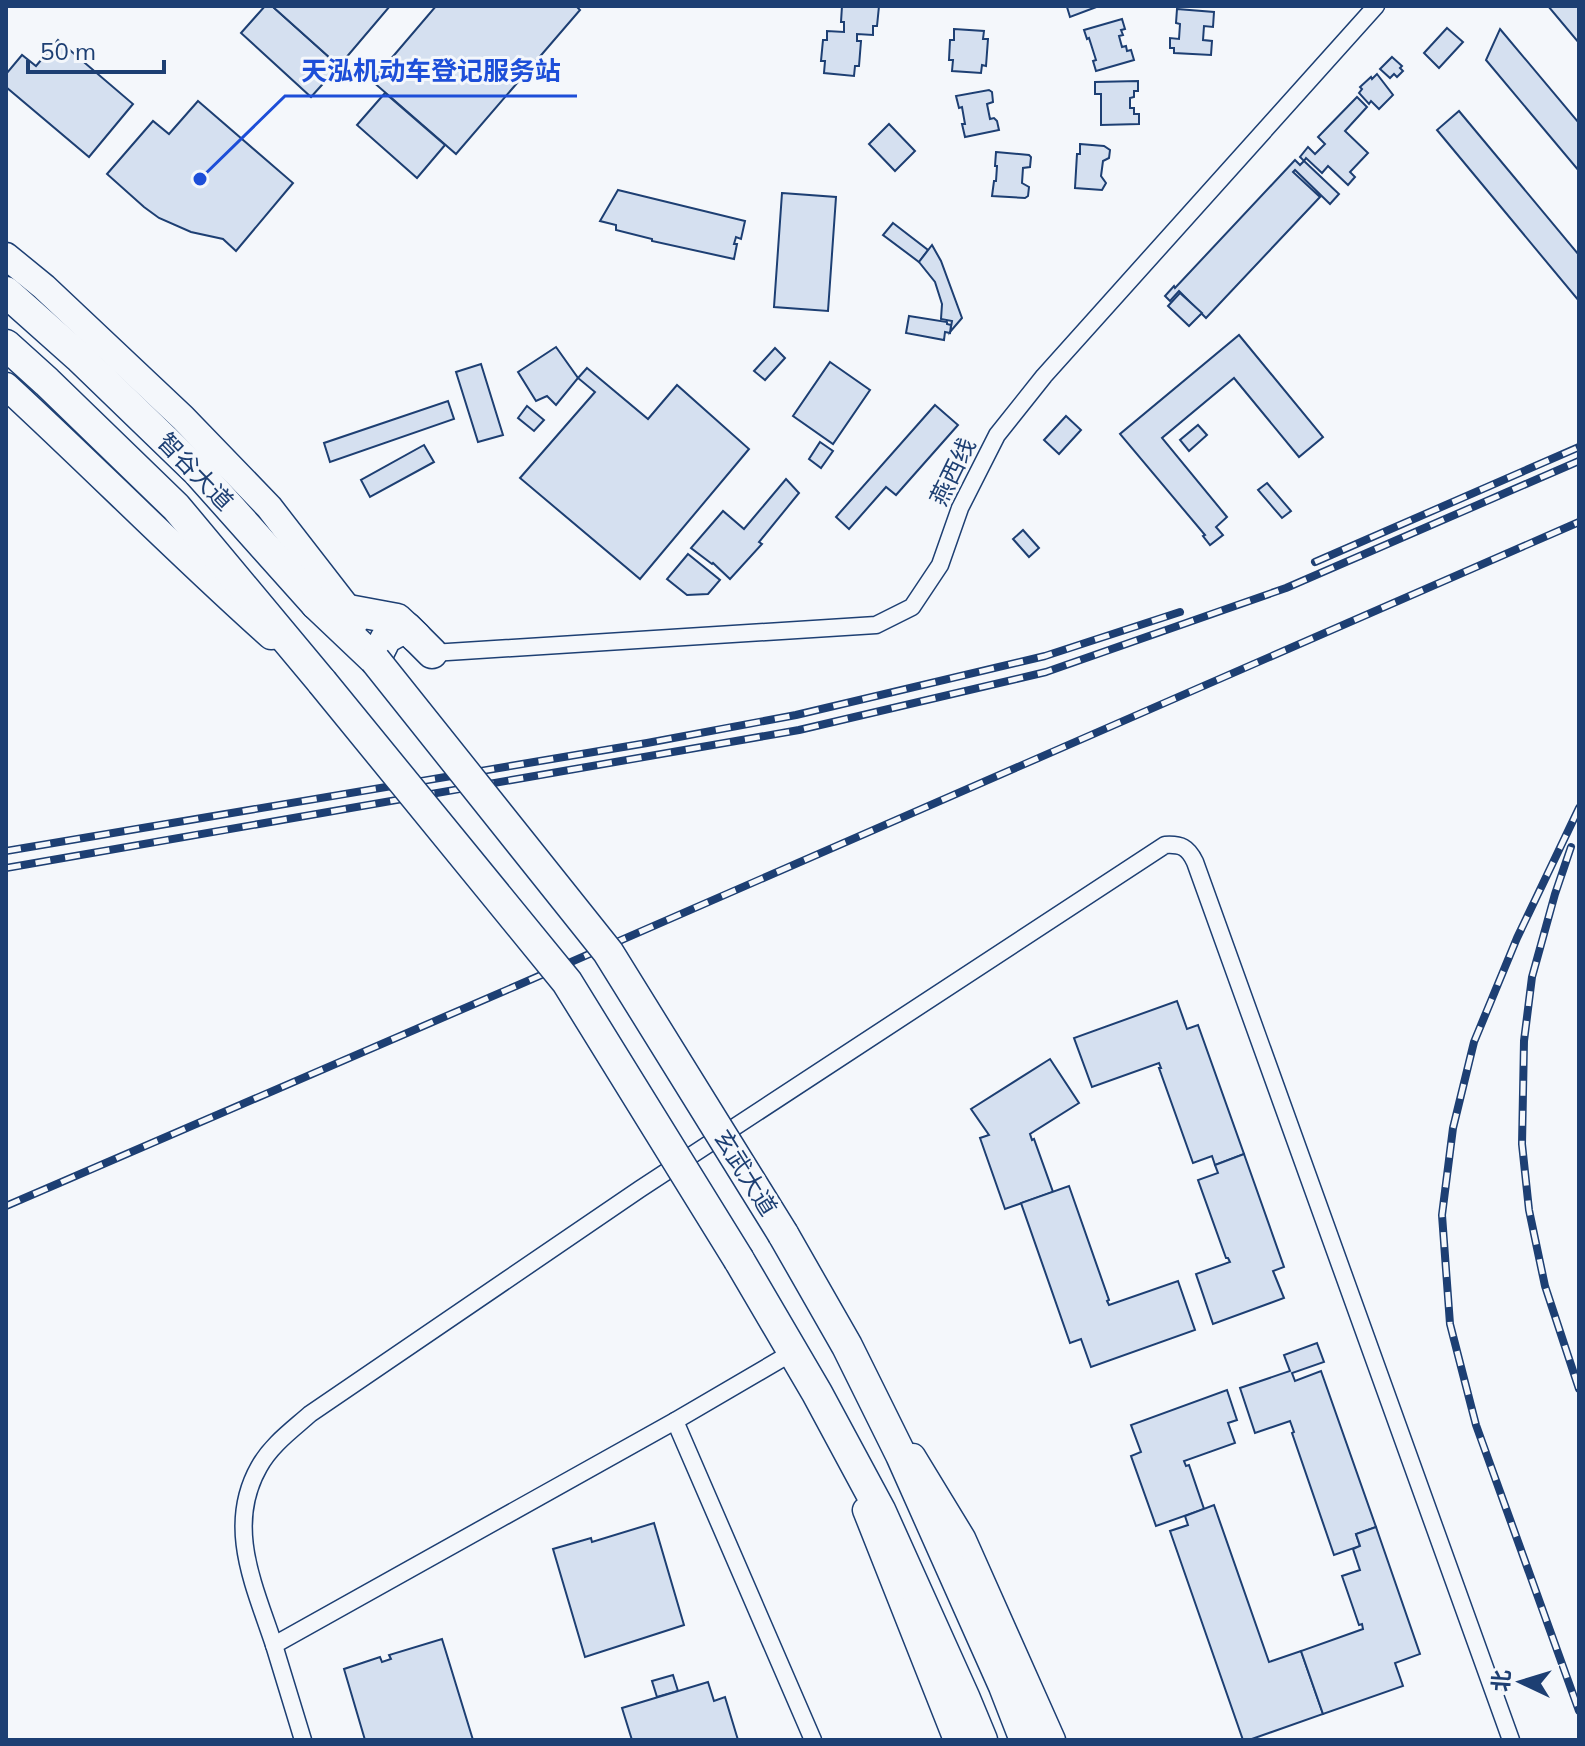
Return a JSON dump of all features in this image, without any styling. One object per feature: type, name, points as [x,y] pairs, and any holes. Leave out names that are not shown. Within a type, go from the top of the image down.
[{"type":"highway","name":"智谷大道","points":[[6,292],[79,357],[198,472],[316,604],[375,660]]},
{"type":"highway","name":"智谷大道","points":[[6,345],[176,507],[322,682]]},
{"type":"highway","points":[[316,604],[397,619],[432,653]]},
{"type":"highway","points":[[375,660],[386,638],[406,627],[432,653]]},
{"type":"highway","name":"玄武大道","points":[[375,660],[608,952],[783,1234],[847,1346],[901,1455],[1025,1740]]},
{"type":"highway","points":[[322,682],[567,982],[739,1260],[817,1393],[880,1510],[982,1740]]},
{"type":"main road","points":[[6,256],[44,287],[183,418],[269,507],[348,609],[375,660]]},
{"type":"main road","points":[[6,386],[232,602],[322,682]]},
{"type":"street","name":"燕西线","points":[[432,653],[876,625],[912,607],[940,565],[960,508],[997,435],[1054,365],[1376,6]]},
{"type":"street","points":[[303,1740],[248,1572],[244,1544],[248,1495],[258,1469],[273,1446],[310,1414],[640,1189],[1165,845],[1178,844],[1189,850],[1195,862],[1511,1740]]},
{"type":"street","points":[[847,1346],[963,1538],[1053,1740]]},
{"type":"street","points":[[274,1645],[793,1352]]},
{"type":"street","points":[[817,1393],[956,1740]]},
{"type":"street","points":[[675,1421],[813,1740]]},
{"type":"building","points":[[265,6],[272,6],[339,66],[311,97],[241,33]]},
{"type":"building","points":[[272,6],[390,6],[339,66]]},
{"type":"building","points":[[436,6],[576,6],[580,10],[456,154],[372,81]]},
{"type":"building","points":[[842,6],[879,6],[873,35],[857,34],[857,41],[861,41],[859,66],[855,66],[854,76],[824,73],[825,61],[821,61],[827,31],[844,32]]},
{"type":"building","points":[[1069,6],[1099,6],[1070,17]]},
{"type":"building","points":[[1548,6],[1579,6],[1579,43]]},
{"type":"building","points":[[1177,9],[1214,12],[1213,27],[1204,26],[1203,40],[1212,41],[1211,55],[1174,53],[1174,48],[1170,48],[1170,38],[1179,39]]},
{"type":"building","points":[[1122,19],[1125,29],[1119,36],[1122,47],[1131,50],[1134,60],[1096,71],[1093,61],[1096,60],[1084,30]]},
{"type":"building","points":[[1447,28],[1463,42],[1439,68],[1424,53]]},
{"type":"building","points":[[954,29],[984,31],[983,39],[988,39],[986,66],[982,65],[981,73],[952,71],[953,60],[949,60]]},
{"type":"building","points":[[1500,29],[1579,123],[1579,171],[1486,60]]},
{"type":"building","points":[[58,40],[133,104],[89,157],[6,87],[6,74],[22,55],[36,66]]},
{"type":"building","points":[[1392,57],[1403,71],[1397,77],[1394,74],[1390,78],[1380,69]]},
{"type":"building","points":[[1377,74],[1393,95],[1379,109],[1359,93],[1360,87]]},
{"type":"building","points":[[1138,81],[1138,91],[1134,91],[1134,97],[1130,98],[1130,108],[1134,108],[1134,114],[1139,114],[1139,124],[1101,125],[1101,94],[1095,94],[1095,82]]},
{"type":"building","points":[[989,90],[993,102],[987,104],[990,119],[997,121],[999,130],[965,137],[962,107],[959,108],[956,96]]},
{"type":"building","points":[[385,93],[445,145],[417,178],[357,125]]},
{"type":"building","points":[[1357,97],[1367,107],[1345,131],[1368,153],[1350,172],[1355,177],[1348,185],[1328,166],[1322,173],[1306,158],[1304,161],[1300,157],[1308,147],[1315,154],[1325,144],[1318,137]]},
{"type":"building","points":[[198,101],[293,183],[236,251],[223,239],[191,232],[159,218],[107,174],[153,121],[169,134]]},
{"type":"building","points":[[1459,111],[1579,255],[1579,301],[1437,130]]},
{"type":"building","points":[[889,124],[915,151],[895,171],[869,144]]},
{"type":"building","points":[[1080,144],[1104,146],[1110,150],[1109,158],[1103,161],[1101,176],[1106,183],[1102,190],[1075,188]]},
{"type":"building","points":[[996,152],[1031,157],[1030,167],[1023,168],[1022,183],[1029,187],[1028,196],[992,196],[996,181]]},
{"type":"building","points":[[1295,160],[1300,165],[1304,161],[1339,194],[1330,204],[1295,170],[1293,172],[1320,197],[1206,318],[1179,291],[1170,301],[1165,296]]},
{"type":"building","points":[[618,190],[745,221],[741,239],[736,237],[734,259],[652,241],[616,230],[616,225],[600,221]]},
{"type":"building","points":[[782,193],[836,197],[828,311],[774,307]]},
{"type":"building","points":[[893,223],[928,250],[919,262],[883,235]]},
{"type":"building","points":[[932,245],[962,318],[950,332],[952,321],[941,319],[942,304],[935,282],[919,262]]},
{"type":"building","points":[[1180,293],[1202,313],[1189,326],[1168,306]]},
{"type":"building","points":[[909,316],[947,322],[951,325],[950,333],[945,332],[944,340],[906,333]]},
{"type":"building","points":[[1239,335],[1323,437],[1299,457],[1234,378],[1162,438],[1227,517],[1216,527],[1223,535],[1210,545],[1205,535],[1120,434]]},
{"type":"building","points":[[556,347],[578,378],[556,405],[547,396],[536,401],[518,372]]},
{"type":"building","points":[[775,348],[785,358],[765,380],[754,371]]},
{"type":"building","points":[[830,362],[870,390],[833,444],[793,416]]},
{"type":"building","points":[[481,364],[503,435],[478,442],[456,372]]},
{"type":"building","points":[[587,368],[648,419],[677,385],[749,449],[640,579],[520,478],[595,392],[578,378]]},
{"type":"building","points":[[448,401],[454,419],[330,462],[324,443]]},
{"type":"building","points":[[935,405],[958,425],[896,495],[886,487],[849,529],[836,517]]},
{"type":"building","points":[[527,406],[544,420],[534,431],[518,418]]},
{"type":"building","points":[[1066,416],[1081,430],[1059,454],[1044,440]]},
{"type":"building","points":[[1198,425],[1207,435],[1189,451],[1180,440]]},
{"type":"building","points":[[820,442],[833,451],[821,468],[809,459]]},
{"type":"building","points":[[424,445],[434,462],[370,497],[361,480]]},
{"type":"building","points":[[786,479],[799,493],[759,542],[762,544],[730,579],[691,548],[723,511],[744,529]]},
{"type":"building","points":[[1267,483],[1291,511],[1282,518],[1258,490]]},
{"type":"building","points":[[1023,530],[1039,548],[1029,557],[1013,539]]},
{"type":"building","points":[[688,554],[720,580],[708,594],[687,595],[667,579]]},
{"type":"building","points":[[1177,1001],[1187,1029],[1198,1025],[1244,1154],[1215,1165],[1212,1156],[1193,1163],[1159,1063],[1092,1087],[1074,1038]]},
{"type":"building","points":[[1050,1059],[1079,1103],[1030,1134],[1053,1192],[1005,1209],[980,1138],[989,1135],[971,1109]]},
{"type":"building","points":[[1244,1154],[1284,1267],[1273,1271],[1284,1298],[1213,1324],[1196,1274],[1230,1262],[1198,1180],[1218,1173],[1215,1165]]},
{"type":"building","points":[[1069,1186],[1109,1305],[1178,1281],[1195,1330],[1091,1367],[1081,1339],[1070,1343],[1021,1203]]},
{"type":"building","points":[[1317,1343],[1324,1362],[1292,1373],[1295,1381],[1321,1371],[1376,1527],[1356,1534],[1360,1546],[1334,1555],[1290,1421],[1255,1433],[1240,1388],[1290,1371],[1284,1355]]},
{"type":"building","points":[[1227,1390],[1237,1420],[1228,1423],[1235,1443],[1184,1461],[1186,1466],[1189,1465],[1204,1509],[1156,1526],[1131,1456],[1141,1452],[1131,1425]]},
{"type":"building","points":[[1214,1505],[1269,1662],[1301,1651],[1323,1714],[1249,1740],[1243,1740],[1170,1531],[1188,1525],[1185,1516]]},
{"type":"building","points":[[654,1523],[684,1625],[585,1657],[553,1549],[591,1538],[592,1542]]},
{"type":"building","points":[[1376,1527],[1420,1654],[1395,1663],[1403,1686],[1323,1714],[1301,1651],[1363,1629],[1342,1576],[1360,1570],[1353,1549],[1360,1546],[1356,1534]]},
{"type":"building","points":[[442,1639],[473,1740],[365,1740],[344,1669],[380,1657],[382,1662],[391,1659],[389,1655]]},
{"type":"building","points":[[673,1675],[678,1691],[657,1697],[652,1681]]},
{"type":"building","points":[[708,1682],[714,1701],[725,1697],[738,1740],[632,1740],[622,1708]]},
{"type":"railway","points":[[1315,562],[1579,447]]},
{"type":"railway","points":[[6,868],[799,730],[1046,672],[1286,588],[1579,461]]},
{"type":"railway","points":[[6,1206],[1579,522]]},
{"type":"railway","points":[[6,851],[796,715],[1045,656],[1180,612]]},
{"type":"railway","points":[[1579,808],[1517,938],[1474,1042],[1453,1128],[1442,1215],[1450,1324],[1476,1425],[1579,1711]]},
{"type":"railway","points":[[1571,847],[1532,977],[1524,1041],[1522,1144],[1529,1210],[1545,1286],[1579,1389]]},
{"type":"place","name":"天泓机动车登记服务站","points":[[200,179]]}]
